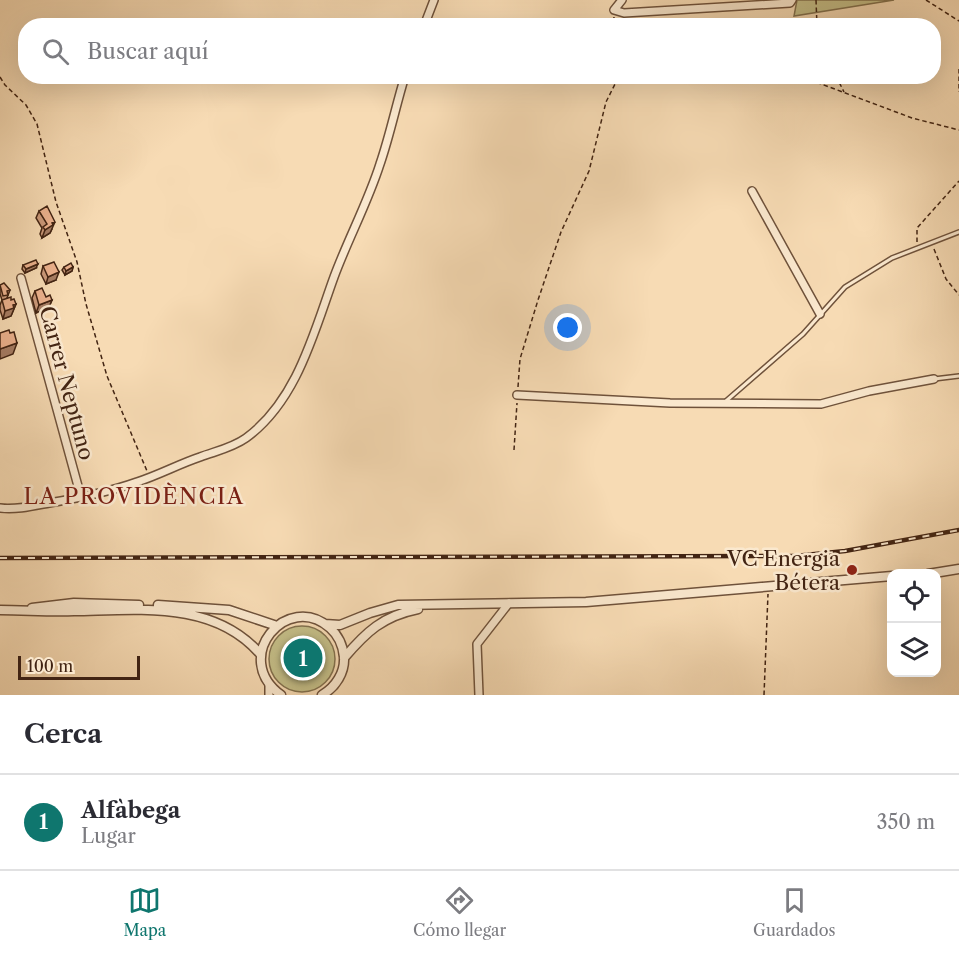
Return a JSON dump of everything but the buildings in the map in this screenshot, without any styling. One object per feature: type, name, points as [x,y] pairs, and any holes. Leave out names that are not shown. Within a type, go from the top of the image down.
[{"type":"street","points":[[427,18],[434,0]]},
{"type":"street","points":[[622,0],[614,10],[624,13],[790,3],[792,0]]},
{"type":"street","points":[[0,508],[31,506],[108,492],[227,449],[246,438],[266,420],[297,372],[314,335],[335,275],[380,164],[402,84]]},
{"type":"street","points":[[752,191],[820,314]]},
{"type":"street","name":"Carrer Neptuno","points":[[21,278],[81,497]]},
{"type":"street","points":[[517,395],[670,403],[821,404],[869,391],[934,379]]},
{"type":"street","points":[[941,571],[959,569]]},
{"type":"street","points":[[325,624],[340,625],[398,605],[586,602],[887,576]]},
{"type":"street","points":[[23,610],[75,603],[179,605],[229,610],[277,626]]},
{"type":"street","points":[[479,695],[477,644],[509,603]]},
{"type":"street","points":[[322,695],[334,686],[339,678],[344,658],[377,624],[403,612],[439,604]]},
{"type":"street","points":[[0,610],[179,612],[223,624],[250,642],[261,655]]},
{"type":"street","points":[[281,695],[269,684],[264,675],[261,655],[266,639],[277,626],[285,621],[301,617],[325,624],[339,639],[344,658]]},
{"type":"street","points":[[269,684],[269,695]]},
{"type":"lane","points":[[724,403],[803,333],[844,287],[892,258],[959,232]]},
{"type":"lane","points":[[934,379],[959,376]]},
{"type":"path","points":[[816,0],[817,18]]},
{"type":"path","points":[[926,0],[959,21]]},
{"type":"path","points":[[959,69],[959,92]]},
{"type":"path","points":[[0,77],[26,105],[37,124],[56,202],[75,255],[107,376],[150,478]]},
{"type":"path","points":[[514,450],[520,359],[561,232],[589,171],[606,102],[615,84]]},
{"type":"path","points":[[818,84],[912,117],[959,130]]},
{"type":"path","points":[[840,84],[844,93]]},
{"type":"path","points":[[917,248],[917,228],[959,181]]},
{"type":"path","points":[[931,243],[946,279],[959,295]]},
{"type":"path","points":[[764,695],[768,587]]},
{"type":"shaded area","points":[[797,0],[894,0],[794,16]]},
{"type":"shaded area","points":[[302,626],[315,628],[325,636],[333,646],[335,659],[333,672],[325,682],[315,690],[302,692],[289,690],[279,682],[271,672],[269,659],[271,646],[279,636],[289,628]]},
{"type":"railway","points":[[0,558],[795,556],[845,551],[959,530]]},
{"type":"place","name":"VC Energia Bétera","points":[[852,570]]},
{"type":"place","name":"Alfàbega","points":[[303,658]]},
{"type":"district","name":"LA PROVIDÈNCIA","points":[[134,496]]}]
